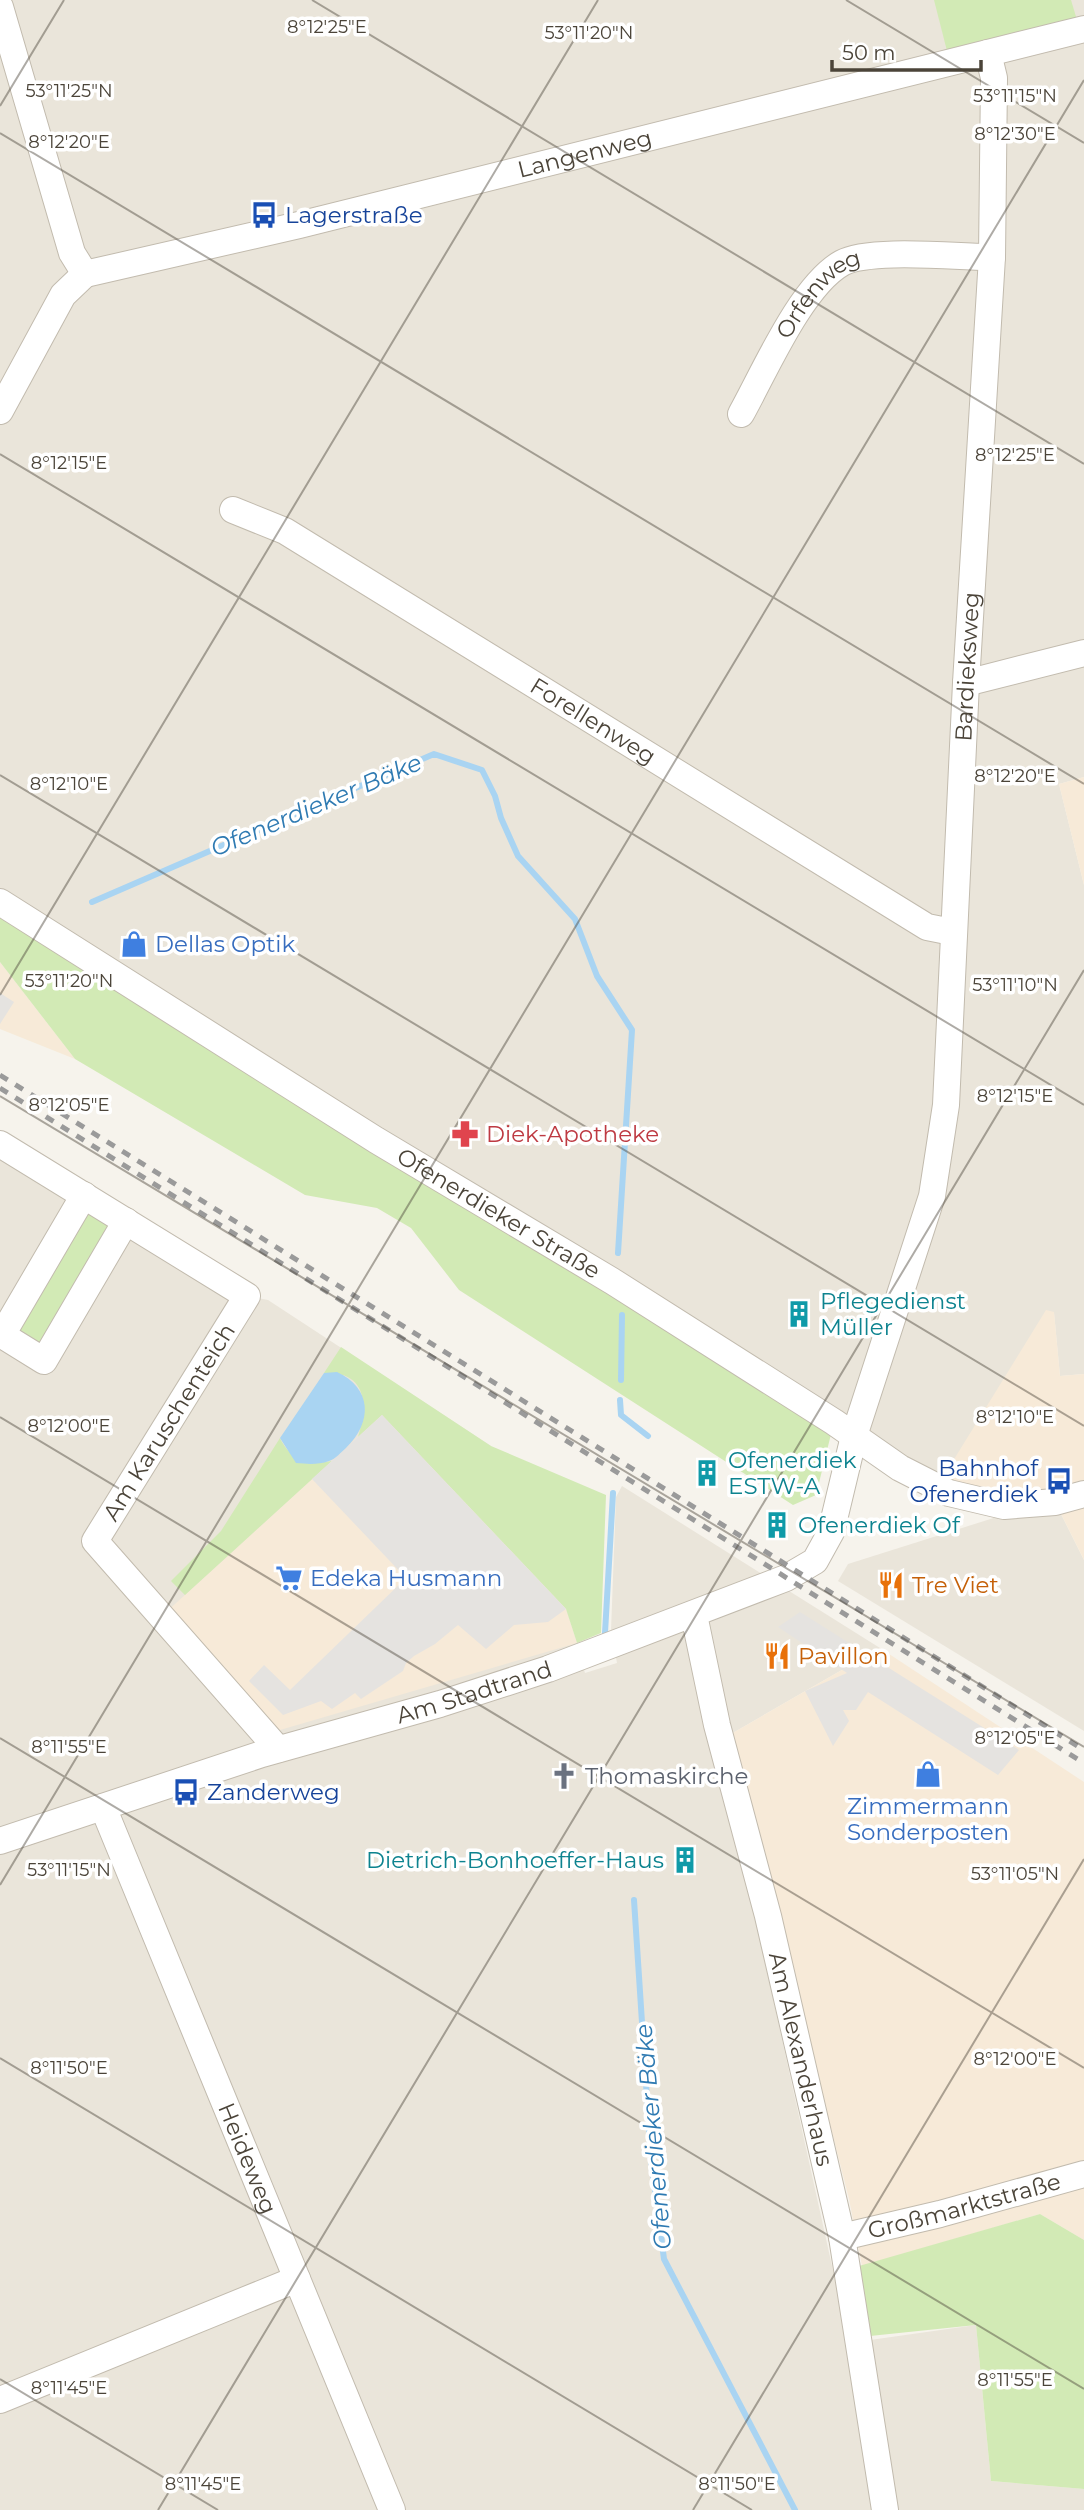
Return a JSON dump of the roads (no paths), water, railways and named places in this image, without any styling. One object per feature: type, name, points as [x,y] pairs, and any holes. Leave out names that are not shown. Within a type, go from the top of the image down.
[{"type":"street","points":[[0,7],[72,253],[85,274],[63,295],[0,411]]},
{"type":"street","name":"Langenweg","points":[[85,274],[304,224],[1084,29]]},
{"type":"street","name":"Bardieksweg","points":[[854,1436],[932,1196],[946,1105],[966,682],[992,257],[994,78],[988,53]]},
{"type":"street","name":"Orfenweg","points":[[741,414],[811,289],[843,262],[882,256],[992,257]]},
{"type":"street","name":"Forellenweg","points":[[233,510],[285,531],[927,927],[942,930],[953,928]]},
{"type":"street","points":[[966,682],[1084,653]]},
{"type":"street","name":"Ofenerdieker Straße","points":[[0,902],[376,1140],[612,1281],[900,1468],[948,1493],[1004,1506],[1055,1502],[1084,1494]]},
{"type":"street","name":"Am Karuschenteich","points":[[0,1144],[247,1296],[96,1541],[278,1749]]},
{"type":"street","points":[[84,1195],[2,1335],[12,1342],[44,1361],[126,1221]]},
{"type":"street","name":"Am Stadtrand","points":[[0,1841],[278,1749],[475,1694],[694,1615],[786,1578],[815,1561],[831,1532],[854,1436]]},
{"type":"street","name":"Am Alexanderhaus","points":[[694,1615],[717,1725],[768,1916],[842,2237],[885,2510]]},
{"type":"street","name":"Heideweg","points":[[103,1807],[392,2510]]},
{"type":"street","name":"Großmarktstraße","points":[[842,2237],[940,2214],[1084,2174]]},
{"type":"street","points":[[0,2400],[297,2279]]},
{"type":"water","points":[[337,1372],[349,1379],[362,1396],[365,1406],[361,1427],[355,1438],[332,1460],[317,1464],[296,1463],[280,1438],[324,1373]]},
{"type":"waterway","name":"Ofenerdieker Bäke","points":[[92,902],[434,754],[482,770],[518,856],[575,919],[597,976],[632,1030],[618,1253]]},
{"type":"waterway","name":"Ofenerdieker Bäke","points":[[621,1380],[622,1315]]},
{"type":"waterway","name":"Ofenerdieker Bäke","points":[[620,1400],[621,1415],[648,1436]]},
{"type":"waterway","name":"Ofenerdieker Bäke","points":[[605,1633],[613,1493]]},
{"type":"waterway","name":"Ofenerdieker Bäke","points":[[634,1900],[651,2160],[664,2259],[795,2510]]},
{"type":"railway","points":[[0,1075],[1084,1750]]},
{"type":"railway","points":[[0,1088],[1084,1763]]},
{"type":"place","name":"Lagerstraße","points":[[264,215]]},
{"type":"place","name":"Dellas Optik","points":[[134,944]]},
{"type":"place","name":"Diek-Apotheke","points":[[465,1134]]},
{"type":"place","name":"Pflegedienst Müller","points":[[799,1314]]},
{"type":"place","name":"Ofenerdiek ESTW-A","points":[[707,1473]]},
{"type":"place","name":"Bahnhof Ofenerdiek","points":[[1059,1481]]},
{"type":"place","name":"Ofenerdiek Of","points":[[777,1525]]},
{"type":"place","name":"Edeka Husmann","points":[[289,1578]]},
{"type":"place","name":"Tre Viet","points":[[891,1585]]},
{"type":"place","name":"Pavillon","points":[[777,1656]]},
{"type":"place","name":"Zimmermann Sonderposten","points":[[928,1774]]},
{"type":"place","name":"Thomaskirche","points":[[564,1776]]},
{"type":"place","name":"Zanderweg","points":[[186,1792]]},
{"type":"place","name":"Dietrich-Bonhoeffer-Haus","points":[[685,1860]]}]
